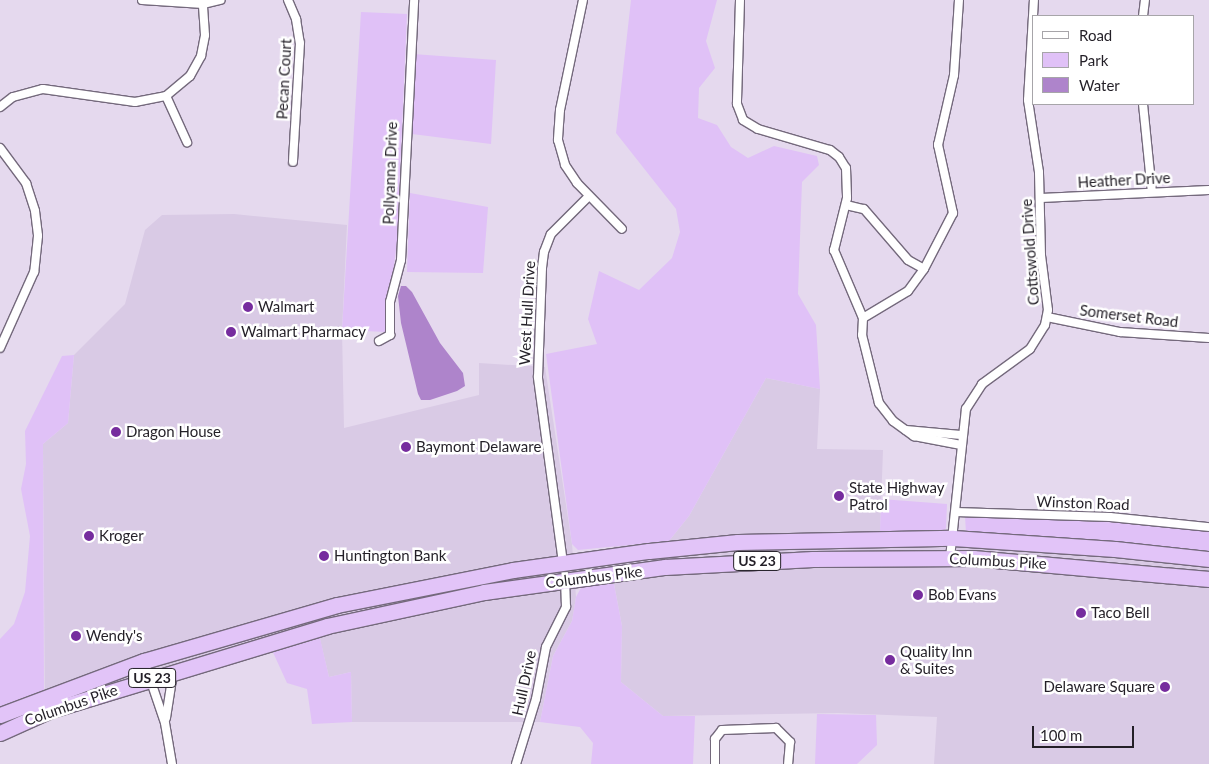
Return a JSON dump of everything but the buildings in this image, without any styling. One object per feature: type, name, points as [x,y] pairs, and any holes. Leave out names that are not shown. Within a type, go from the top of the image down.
[{"type":"highway","name":"Columbus Pike","points":[[0,714],[144,661],[353,601],[563,563],[649,551],[738,542],[953,538],[1115,549],[1209,559]]},
{"type":"highway","points":[[564,580],[576,570],[639,559],[649,551]]},
{"type":"highway","name":"Columbus Pike","points":[[0,733],[50,710],[173,671],[327,626],[468,596],[564,580],[708,564],[865,558],[950,558],[1068,564],[1209,579]]},
{"type":"highway","points":[[468,596],[476,588],[551,573],[563,563]]},
{"type":"street","points":[[142,0],[203,4],[221,0]]},
{"type":"street","name":"Pecan Court","points":[[288,0],[296,19],[300,43],[293,162]]},
{"type":"street","name":"Pollyanna Drive","points":[[379,341],[390,335],[390,302],[401,260],[414,0]]},
{"type":"street","points":[[583,0],[558,128],[565,165],[588,197],[622,229]]},
{"type":"street","points":[[740,0],[736,52],[739,112],[744,120],[758,129],[837,154],[847,174],[846,205],[834,239],[834,254],[863,318],[862,335],[876,395],[888,416],[904,430],[920,438],[961,445]]},
{"type":"street","points":[[863,318],[902,296],[924,269],[954,208],[938,145],[954,75],[959,0]]},
{"type":"street","name":"Cottswold Drive","points":[[1033,15],[1034,0]]},
{"type":"street","points":[[1143,15],[1145,0]]},
{"type":"street","points":[[0,107],[13,97],[43,89],[135,102],[166,96],[190,76],[201,56],[205,35],[203,4]]},
{"type":"street","name":"Cottswold Drive","points":[[950,558],[956,512],[961,435],[966,409],[976,392],[1030,350],[1047,317],[1040,198],[1028,100],[1032,33]]},
{"type":"street","points":[[166,96],[187,142]]},
{"type":"street","points":[[1143,105],[1152,192]]},
{"type":"street","points":[[0,148],[26,183],[35,211],[38,236],[34,272],[0,348]]},
{"type":"street","name":"Heather Drive","points":[[1040,198],[1209,190]]},
{"type":"street","name":"West Hull Drive","points":[[563,563],[538,377],[542,268],[544,252],[551,234],[588,197]]},
{"type":"street","points":[[846,205],[864,209],[908,260],[924,269]]},
{"type":"street","name":"Somerset Road","points":[[1047,317],[1120,332],[1209,338]]},
{"type":"street","points":[[904,430],[961,435]]},
{"type":"street","name":"Winston Road","points":[[956,512],[1110,517],[1209,527]]},
{"type":"street","points":[[864,539],[865,558]]},
{"type":"street","name":"Hull Drive","points":[[516,764],[535,705],[546,647],[566,608],[564,580]]},
{"type":"street","points":[[144,661],[165,722],[172,764]]},
{"type":"street","points":[[165,722],[173,671]]},
{"type":"street","points":[[715,764],[716,735],[722,730],[776,728],[790,742],[788,764]]},
{"type":"shaded area","points":[[234,214],[347,225],[342,330],[344,428],[479,395],[479,363],[545,367],[572,544],[576,597],[572,621],[553,656],[540,722],[352,722],[351,672],[329,677],[319,635],[45,719],[43,444],[68,423],[74,355],[125,304],[145,230],[162,215]]},
{"type":"shaded area","points":[[766,378],[820,389],[817,449],[883,450],[880,532],[1012,534],[1209,554],[1209,764],[934,764],[937,717],[838,713],[663,716],[621,682],[622,626],[614,584],[614,546],[669,541],[689,516]]},
{"type":"green space","points":[[631,0],[717,0],[706,41],[715,68],[699,88],[698,118],[717,125],[731,147],[748,158],[774,146],[817,156],[819,165],[802,182],[798,294],[816,325],[820,389],[766,378],[689,516],[669,541],[578,550],[572,544],[546,354],[597,344],[588,319],[599,271],[639,290],[672,258],[680,232],[676,209],[616,133]]},
{"type":"green space","points":[[361,12],[407,14],[397,241],[386,332],[342,330]]},
{"type":"green space","points":[[413,54],[496,60],[491,144],[412,134]]},
{"type":"green space","points":[[410,193],[488,207],[483,273],[407,272]]},
{"type":"green space","points":[[74,355],[68,423],[43,444],[44,691],[0,708],[0,639],[14,624],[25,592],[30,536],[21,489],[26,464],[25,431],[62,356]]},
{"type":"green space","points":[[881,499],[947,504],[946,528],[943,532],[880,532]]},
{"type":"green space","points":[[965,516],[1125,523],[1209,531],[1209,554],[1125,543],[966,533]]},
{"type":"green space","points":[[583,584],[614,584],[622,626],[621,682],[663,716],[695,716],[693,764],[591,764],[593,743],[580,727],[540,722],[553,656],[572,621],[576,597]]},
{"type":"green space","points":[[319,634],[329,677],[351,672],[352,722],[312,724],[307,689],[287,683],[271,648]]},
{"type":"green space","points":[[817,714],[876,715],[877,745],[857,764],[815,764]]},
{"type":"water","points":[[401,286],[406,286],[412,292],[440,343],[463,373],[465,386],[457,391],[430,400],[421,400],[401,323],[398,296]]},
{"type":"place","name":"Walmart","points":[[248,307]]},
{"type":"place","name":"Walmart Pharmacy","points":[[231,332]]},
{"type":"place","name":"Dragon House","points":[[116,432]]},
{"type":"place","name":"Baymont Delaware","points":[[406,447]]},
{"type":"place","name":"State Highway Patrol","points":[[839,496]]},
{"type":"place","name":"Kroger","points":[[89,536]]},
{"type":"place","name":"Huntington Bank","points":[[324,556]]},
{"type":"place","name":"Bob Evans","points":[[918,595]]},
{"type":"place","name":"Taco Bell","points":[[1081,613]]},
{"type":"place","name":"Wendy's","points":[[76,636]]},
{"type":"place","name":"Quality Inn & Suites","points":[[890,660]]},
{"type":"place","name":"Delaware Square","points":[[1165,687]]}]
